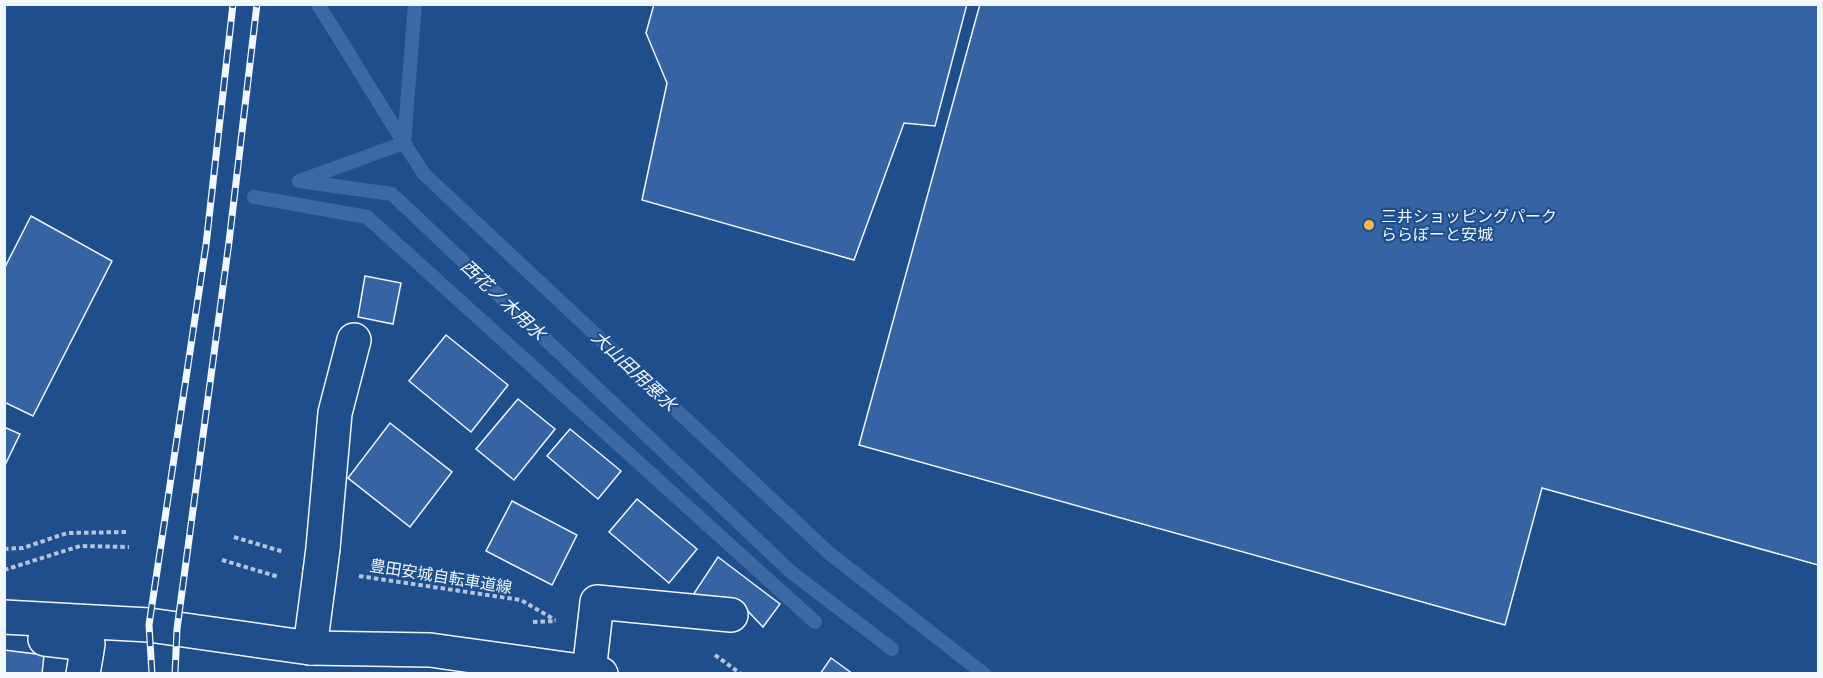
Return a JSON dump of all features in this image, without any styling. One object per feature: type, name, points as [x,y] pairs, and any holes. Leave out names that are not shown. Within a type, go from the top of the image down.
[{"type":"street","points":[[310,648],[331,565],[335,413],[354,340]]},
{"type":"street","points":[[4,617],[149,625],[310,648],[430,650],[595,673],[594,623],[597,602],[730,615]]},
{"type":"street","points":[[4,635],[88,644],[84,674]]},
{"type":"path","points":[[4,549],[23,548],[67,533],[127,532]]},
{"type":"path","points":[[234,537],[289,553]]},
{"type":"path","points":[[4,570],[80,546],[129,547]]},
{"type":"path","points":[[222,560],[284,579]]},
{"type":"path","name":"豊田安城自転車道線","points":[[331,565],[521,600],[556,621],[594,623]]},
{"type":"path","points":[[714,654],[741,674]]},
{"type":"building","points":[[654,4],[967,4],[935,126],[904,123],[854,260],[642,200],[667,83],[646,33]]},
{"type":"building","name":"三井ショッピングパーク ららぽーと安城","points":[[980,4],[1818,4],[1818,565],[1542,488],[1505,625],[859,445]]},
{"type":"building","points":[[31,216],[112,261],[33,416],[4,402],[4,269]]},
{"type":"building","points":[[365,276],[401,283],[393,324],[358,317]]},
{"type":"building","points":[[446,335],[508,385],[471,432],[409,381]]},
{"type":"building","points":[[518,399],[555,429],[514,480],[476,449]]},
{"type":"building","points":[[390,423],[452,472],[410,527],[348,478]]},
{"type":"building","points":[[4,427],[20,434],[4,467]]},
{"type":"building","points":[[570,429],[621,471],[598,499],[547,456]]},
{"type":"building","points":[[637,499],[697,549],[669,583],[609,532]]},
{"type":"building","points":[[512,501],[577,535],[552,585],[486,551]]},
{"type":"building","points":[[718,557],[780,604],[763,627],[743,606],[689,601]]},
{"type":"building","points":[[4,650],[44,655],[42,674],[4,674]]},
{"type":"building","points":[[831,658],[853,674],[820,674]]},
{"type":"waterway","name":"西花ノ木用水","points":[[318,4],[404,143],[299,181],[392,194],[791,572],[892,649]]},
{"type":"waterway","name":"大山田用悪水","points":[[415,4],[404,143],[424,174],[829,553],[984,674]]},
{"type":"waterway","points":[[254,197],[367,217],[815,622]]},
{"type":"railway","points":[[152,674],[149,625],[206,245],[233,4]]},
{"type":"railway","points":[[175,674],[177,629],[229,242],[257,4]]},
{"type":"place","name":"三井ショッピングパーク ららぽーと安城","points":[[1369,225]]}]
